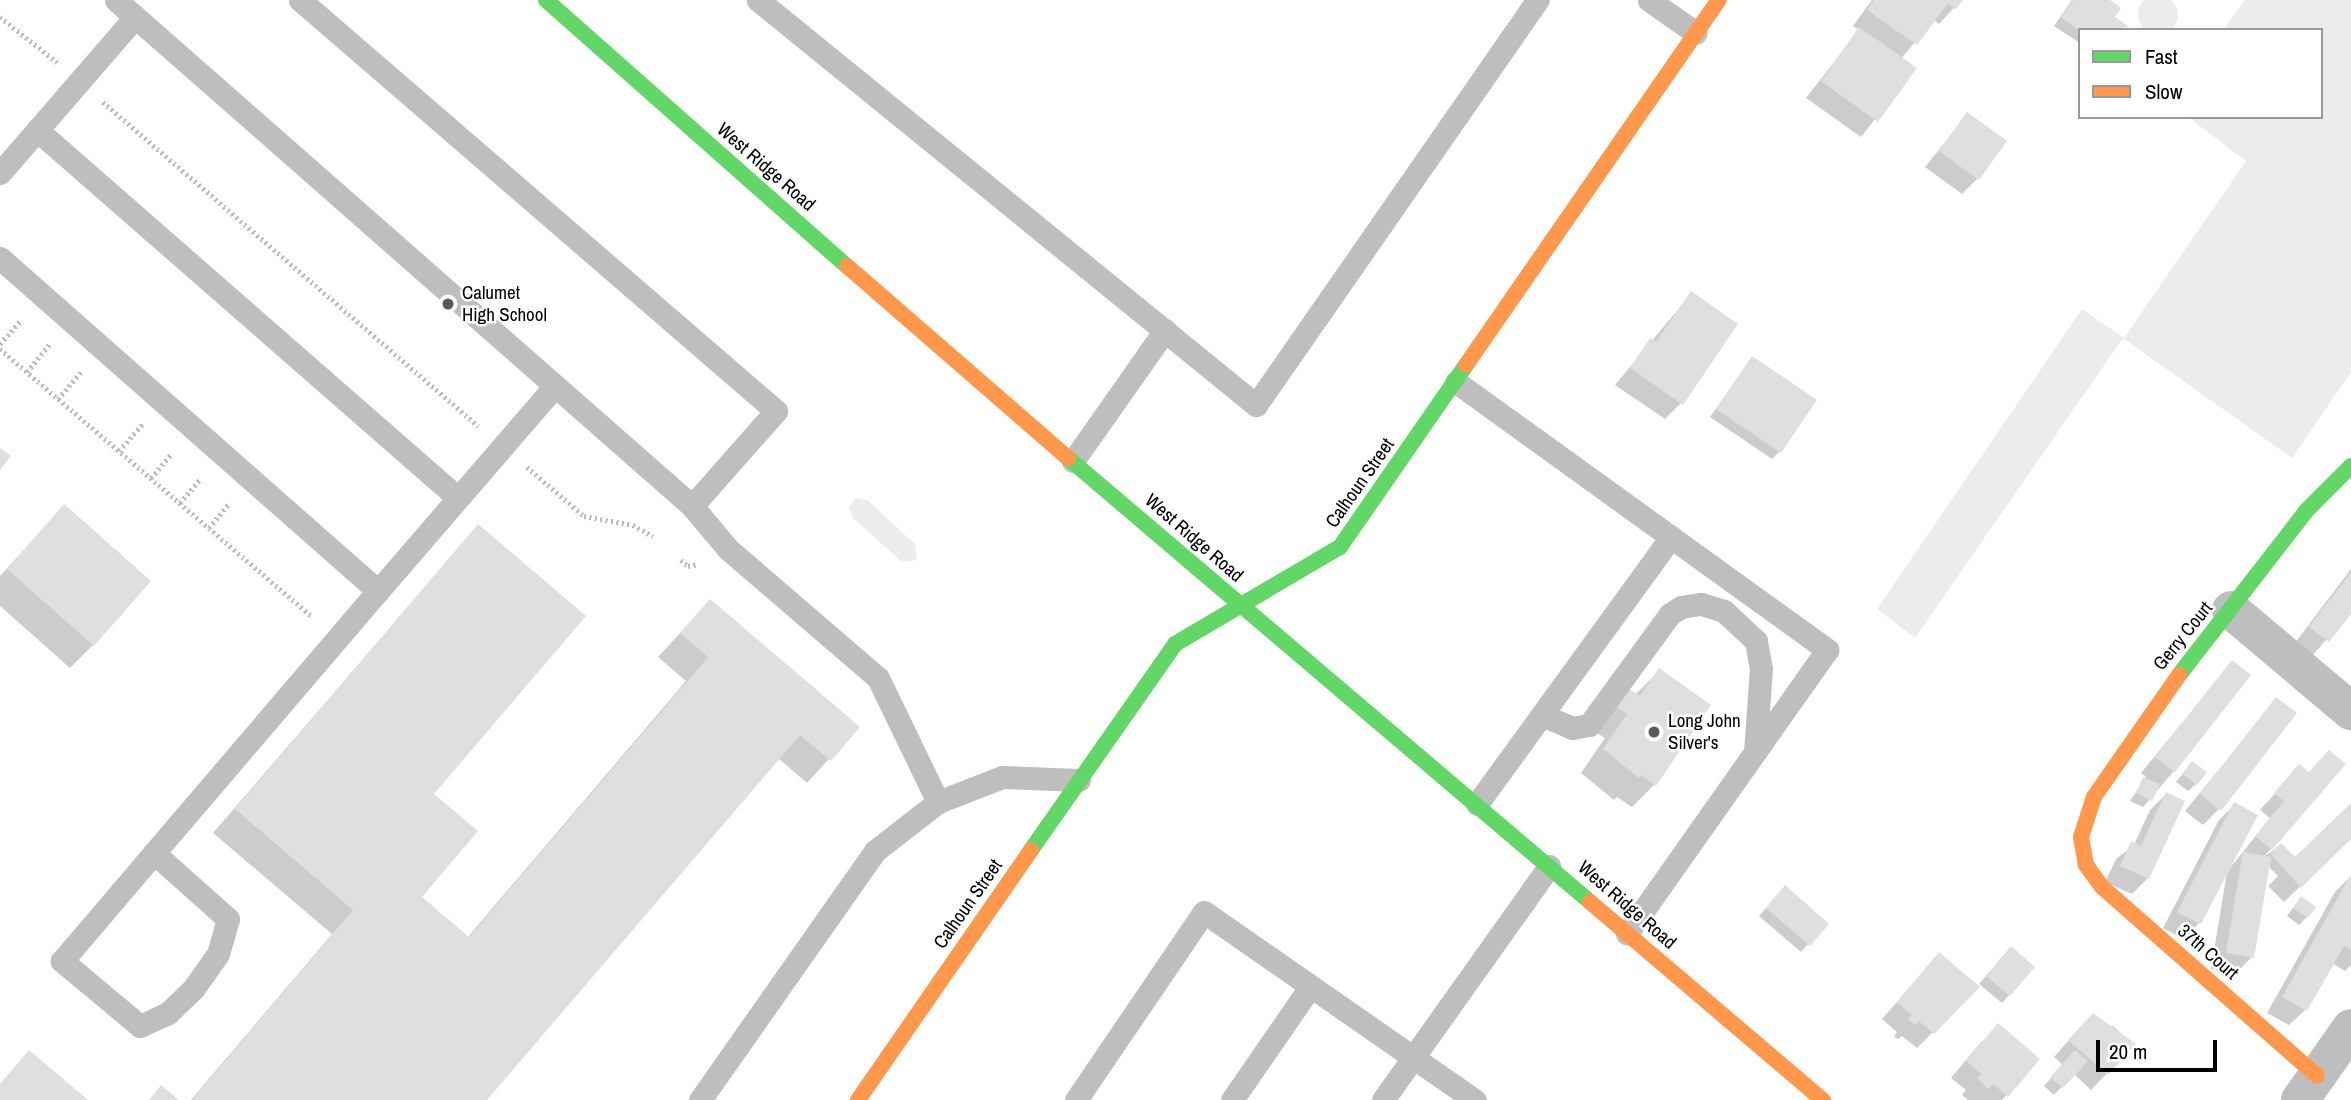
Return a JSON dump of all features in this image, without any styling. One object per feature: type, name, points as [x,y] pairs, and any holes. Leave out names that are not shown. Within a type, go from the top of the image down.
[{"type":"street","name":"West Ridge Road","points":[[546,0],[1243,608],[1823,1100]]},
{"type":"street","name":"Calhoun Street","points":[[858,1100],[1175,644],[1243,608],[1340,547],[1719,0]]},
{"type":"street","name":"Gerry Court","points":[[2082,851],[2089,810],[2108,774],[2306,511],[2351,466]]},
{"type":"street","points":[[2231,610],[2351,711]]},
{"type":"street","name":"37th Court","points":[[2082,851],[2102,887],[2309,1088]]},
{"type":"street","points":[[2309,1088],[2351,1028]]},
{"type":"lane","points":[[116,0],[692,506],[728,548],[878,677],[937,802]]},
{"type":"lane","points":[[300,0],[776,411],[692,506]]},
{"type":"lane","points":[[758,0],[1256,405],[1538,0]]},
{"type":"lane","points":[[1649,0],[1696,33]]},
{"type":"lane","points":[[0,173],[135,17]]},
{"type":"lane","points":[[37,130],[458,498]]},
{"type":"lane","points":[[0,258],[379,591]]},
{"type":"lane","points":[[1073,461],[1165,330]]},
{"type":"lane","points":[[1456,382],[1827,650],[1627,933]]},
{"type":"lane","points":[[154,853],[228,919],[218,954],[193,989],[168,1013],[140,1026],[62,961],[154,853],[338,639],[458,498],[555,386]]},
{"type":"lane","points":[[1477,804],[1671,537]]},
{"type":"lane","points":[[1542,715],[1572,728],[1589,725],[1670,614],[1681,607],[1701,604],[1724,611],[1756,641],[1761,668],[1755,752]]},
{"type":"lane","points":[[700,1100],[875,851],[937,802],[1002,777],[1079,780]]},
{"type":"lane","points":[[1383,1100],[1549,866]]},
{"type":"lane","points":[[1076,1100],[1204,912],[1475,1100]]},
{"type":"lane","points":[[1231,1100],[1310,987]]},
{"type":"path","points":[[0,18],[79,81],[487,433]]},
{"type":"path","points":[[24,315],[0,347],[338,639]]},
{"type":"path","points":[[27,372],[53,340]]},
{"type":"path","points":[[58,399],[85,367]]},
{"type":"path","points":[[119,452],[146,420]]},
{"type":"path","points":[[150,478],[177,447]]},
{"type":"path","points":[[515,457],[584,516],[633,525],[653,537]]},
{"type":"path","points":[[179,503],[206,472]]},
{"type":"path","points":[[208,528],[236,496]]},
{"type":"shaded area","points":[[2147,-1],[2169,-1],[2176,7],[2178,15],[2173,28],[2143,28],[2140,23],[2140,7]]},
{"type":"shaded area","points":[[2245,0],[2351,0],[2351,372],[2292,458],[2123,338],[1915,638],[1877,609],[2082,309],[2124,338],[2246,161],[2191,119],[2323,119],[2323,28],[2224,28]]},
{"type":"shaded area","points":[[856,498],[867,500],[915,544],[917,560],[902,562],[853,518],[849,507]]},
{"type":"building","points":[[1874,0],[1963,0],[1956,9],[1948,3],[1917,45],[1867,10]]},
{"type":"building","points":[[2073,0],[2110,0],[2121,8],[2115,17],[2129,27],[2078,30],[2061,17]]},
{"type":"building","points":[[1859,27],[1917,68],[1878,122],[1821,81]]},
{"type":"building","points":[[1967,112],[2007,141],[1979,180],[1939,151]]},
{"type":"building","points":[[1691,291],[1738,324],[1683,405],[1630,368],[1650,338],[1656,342]]},
{"type":"building","points":[[1752,356],[1817,400],[1781,453],[1716,409]]},
{"type":"building","points":[[0,448],[11,456],[0,470]]},
{"type":"building","points":[[64,504],[151,581],[94,646],[7,569]]},
{"type":"building","points":[[478,524],[586,616],[434,794],[478,831],[422,897],[469,937],[708,657],[680,633],[710,599],[860,727],[831,761],[800,735],[487,1100],[192,1100],[353,910],[235,809]]},
{"type":"building","points":[[2351,572],[2351,614],[2329,642],[2309,627]]},
{"type":"building","points":[[2232,660],[2251,675],[2175,772],[2155,757]]},
{"type":"building","name":"Long John Silver's","points":[[1659,668],[1711,705],[1656,786],[1641,775],[1639,778],[1603,749],[1627,714],[1616,707],[1629,689],[1640,696]]},
{"type":"building","points":[[2276,697],[2297,713],[2221,811],[2200,794]]},
{"type":"building","points":[[2329,750],[2346,764],[2272,850],[2255,836],[2284,801],[2274,793],[2299,764],[2309,772]]},
{"type":"building","points":[[2192,761],[2207,772],[2197,785],[2182,774]]},
{"type":"building","points":[[2143,777],[2160,784],[2152,801],[2136,793]]},
{"type":"building","points":[[2166,792],[2185,801],[2149,879],[2120,866],[2131,841],[2141,846]]},
{"type":"building","points":[[2234,802],[2258,815],[2201,924],[2177,912]]},
{"type":"building","points":[[2351,803],[2351,839],[2301,888],[2270,853],[2281,843],[2295,857]]},
{"type":"building","points":[[2243,852],[2271,857],[2254,958],[2226,953]]},
{"type":"building","points":[[2351,874],[2351,950],[2344,946],[2307,1011],[2282,997]]},
{"type":"building","points":[[1785,885],[1829,924],[1810,946],[1766,908]]},
{"type":"building","points":[[2301,896],[2316,907],[2308,918],[2293,908]]},
{"type":"building","points":[[2011,946],[2035,967],[2010,996],[1986,976]]},
{"type":"building","points":[[1939,952],[1980,987],[1934,1034],[1919,1021],[1915,1025],[1908,1019],[1912,1015],[1897,1002]]},
{"type":"building","points":[[2093,1013],[2136,1044],[2108,1075],[2068,1040]]},
{"type":"building","points":[[1998,1023],[2040,1059],[2008,1097],[1993,1084],[1988,1089],[1977,1078],[1981,1074],[1966,1061]]},
{"type":"building","points":[[29,1050],[88,1100],[0,1100],[0,1084]]},
{"type":"building","points":[[2075,1050],[2088,1061],[2063,1088],[2050,1077]]},
{"type":"building","points":[[161,1085],[179,1100],[149,1100]]},
{"type":"traffic: fast","points":[[546,0],[847,266]]},
{"type":"traffic: fast","points":[[1031,850],[1175,644],[1340,547],[1466,365]]},
{"type":"traffic: fast","points":[[1068,458],[1590,902]]},
{"type":"traffic: fast","points":[[2179,675],[2306,511],[2351,466]]},
{"type":"traffic: slow","points":[[1466,365],[1719,0]]},
{"type":"traffic: slow","points":[[847,266],[1068,458]]},
{"type":"traffic: slow","points":[[2179,675],[2094,797],[2081,837],[2086,865],[2102,887],[2317,1076]]},
{"type":"traffic: slow","points":[[858,1100],[1031,850]]},
{"type":"traffic: slow","points":[[1590,902],[1823,1100]]},
{"type":"place","name":"Calumet High School","points":[[448,304]]},
{"type":"place","name":"Long John Silver's","points":[[1654,732]]}]
